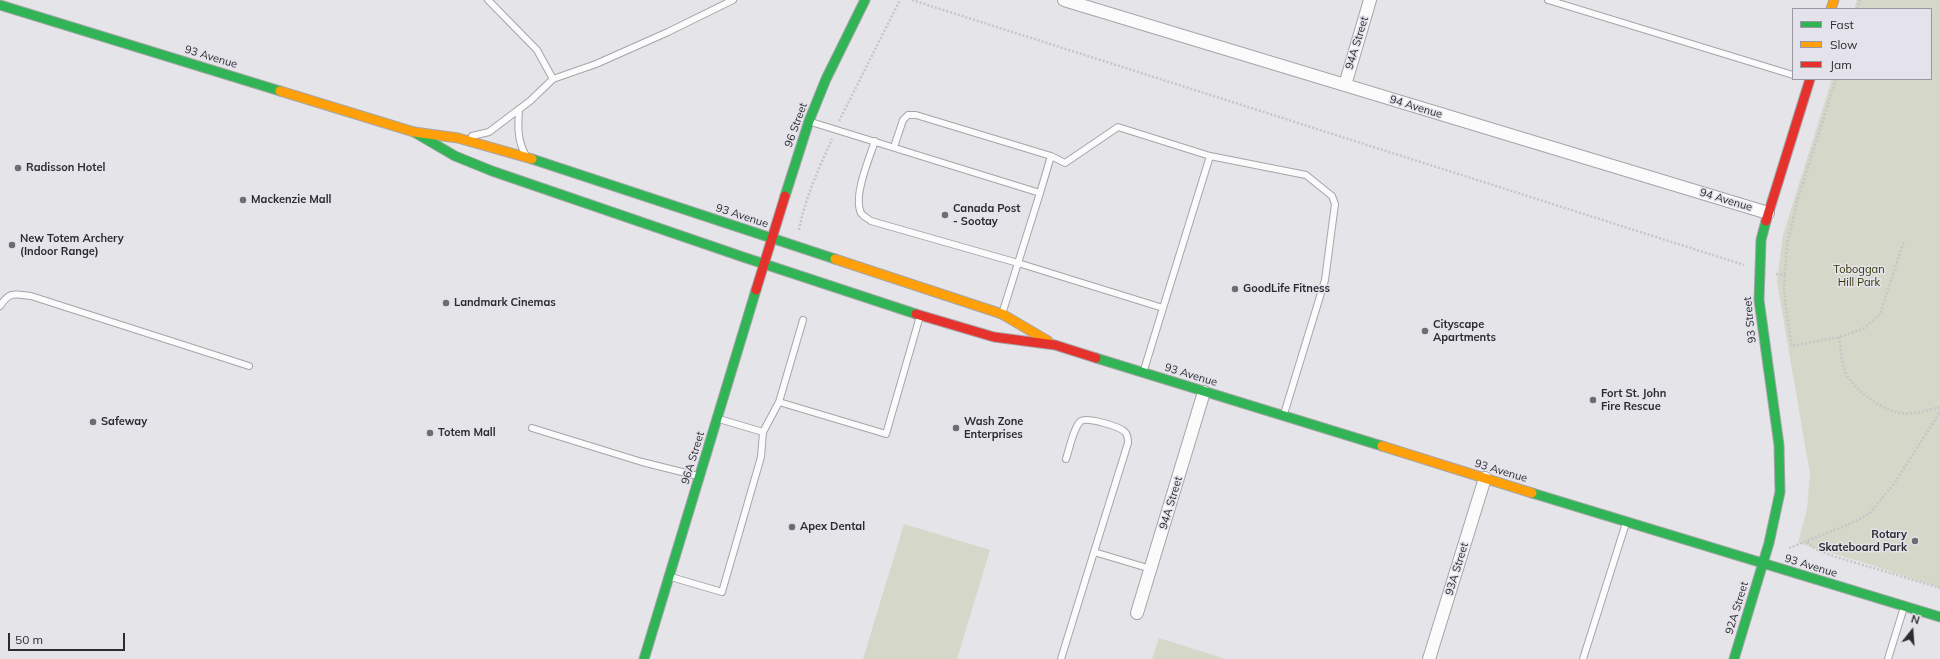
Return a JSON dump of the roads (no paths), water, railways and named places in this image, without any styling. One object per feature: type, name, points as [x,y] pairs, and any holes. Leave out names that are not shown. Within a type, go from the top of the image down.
[{"type":"main road","name":"96 Street","points":[[765,264],[809,121],[826,79],[865,0]]},
{"type":"main road","name":"93 Avenue","points":[[0,5],[414,132],[458,138],[528,158],[1002,314],[1055,345]]},
{"type":"main road","name":"93 Street","points":[[1763,563],[1778,505],[1780,467],[1775,410],[1759,300],[1759,257],[1761,240],[1768,213],[1809,80]]},
{"type":"main road","name":"93 Avenue","points":[[414,132],[455,156],[492,171],[920,315],[994,337],[1055,345],[1283,417],[1940,617]]},
{"type":"main road","name":"96A Street","points":[[644,659],[765,264]]},
{"type":"main road","name":"92A Street","points":[[1734,659],[1763,563]]},
{"type":"street","name":"94 Avenue","points":[[1064,0],[1768,213]]},
{"type":"street","name":"94A Street","points":[[1345,85],[1370,0]]},
{"type":"street","name":"94A Street","points":[[1137,613],[1204,392]]},
{"type":"street","name":"93A Street","points":[[1429,659],[1485,478]]},
{"type":"lane","points":[[488,0],[537,50],[554,79]]},
{"type":"lane","points":[[458,138],[489,132],[530,102],[554,79],[596,64],[668,32],[733,0]]},
{"type":"lane","points":[[1548,0],[1792,75]]},
{"type":"lane","points":[[519,109],[518,133],[520,145],[528,158]]},
{"type":"lane","points":[[894,148],[903,120],[908,115],[916,115],[1051,156],[1066,163],[1118,127],[1210,156],[1306,175],[1332,196],[1335,204],[1325,280],[1283,417]]},
{"type":"lane","points":[[809,121],[1040,193]]},
{"type":"lane","points":[[874,142],[860,190],[858,204],[862,215],[871,221],[1018,263],[1163,308]]},
{"type":"lane","points":[[1002,314],[1051,156]]},
{"type":"lane","points":[[1144,373],[1210,156]]},
{"type":"lane","points":[[0,306],[6,297],[14,294],[31,296],[249,366]]},
{"type":"lane","points":[[779,402],[886,434],[920,315]]},
{"type":"lane","points":[[669,577],[722,592],[761,457],[763,432],[779,402],[803,320]]},
{"type":"lane","points":[[717,418],[763,432]]},
{"type":"lane","points":[[1061,659],[1128,443],[1128,436],[1124,430],[1091,419],[1085,419],[1079,422],[1076,428],[1066,459]]},
{"type":"lane","points":[[532,428],[642,462],[700,476]]},
{"type":"lane","points":[[1583,659],[1626,522]]},
{"type":"lane","points":[[1094,552],[1151,569]]},
{"type":"lane","points":[[1888,659],[1904,606]]},
{"type":"place","name":"Radisson Hotel","points":[[18,168]]},
{"type":"place","name":"Mackenzie Mall","points":[[243,200]]},
{"type":"place","name":"Canada Post - Sootay","points":[[945,215]]},
{"type":"place","name":"New Totem Archery (Indoor Range)","points":[[12,245]]},
{"type":"place","name":"GoodLife Fitness","points":[[1235,289]]},
{"type":"place","name":"Landmark Cinemas","points":[[446,303]]},
{"type":"place","name":"Cityscape Apartments","points":[[1425,331]]},
{"type":"place","name":"Fort St. John Fire Rescue","points":[[1593,400]]},
{"type":"place","name":"Safeway","points":[[93,422]]},
{"type":"place","name":"Wash Zone Enterprises","points":[[956,428]]},
{"type":"place","name":"Totem Mall","points":[[430,433]]},
{"type":"place","name":"Apex Dental","points":[[792,527]]},
{"type":"place","name":"Rotary Skateboard Park","points":[[1915,541]]},
{"type":"park label","name":"Toboggan Hill Park","points":[[1859,276]]}]
